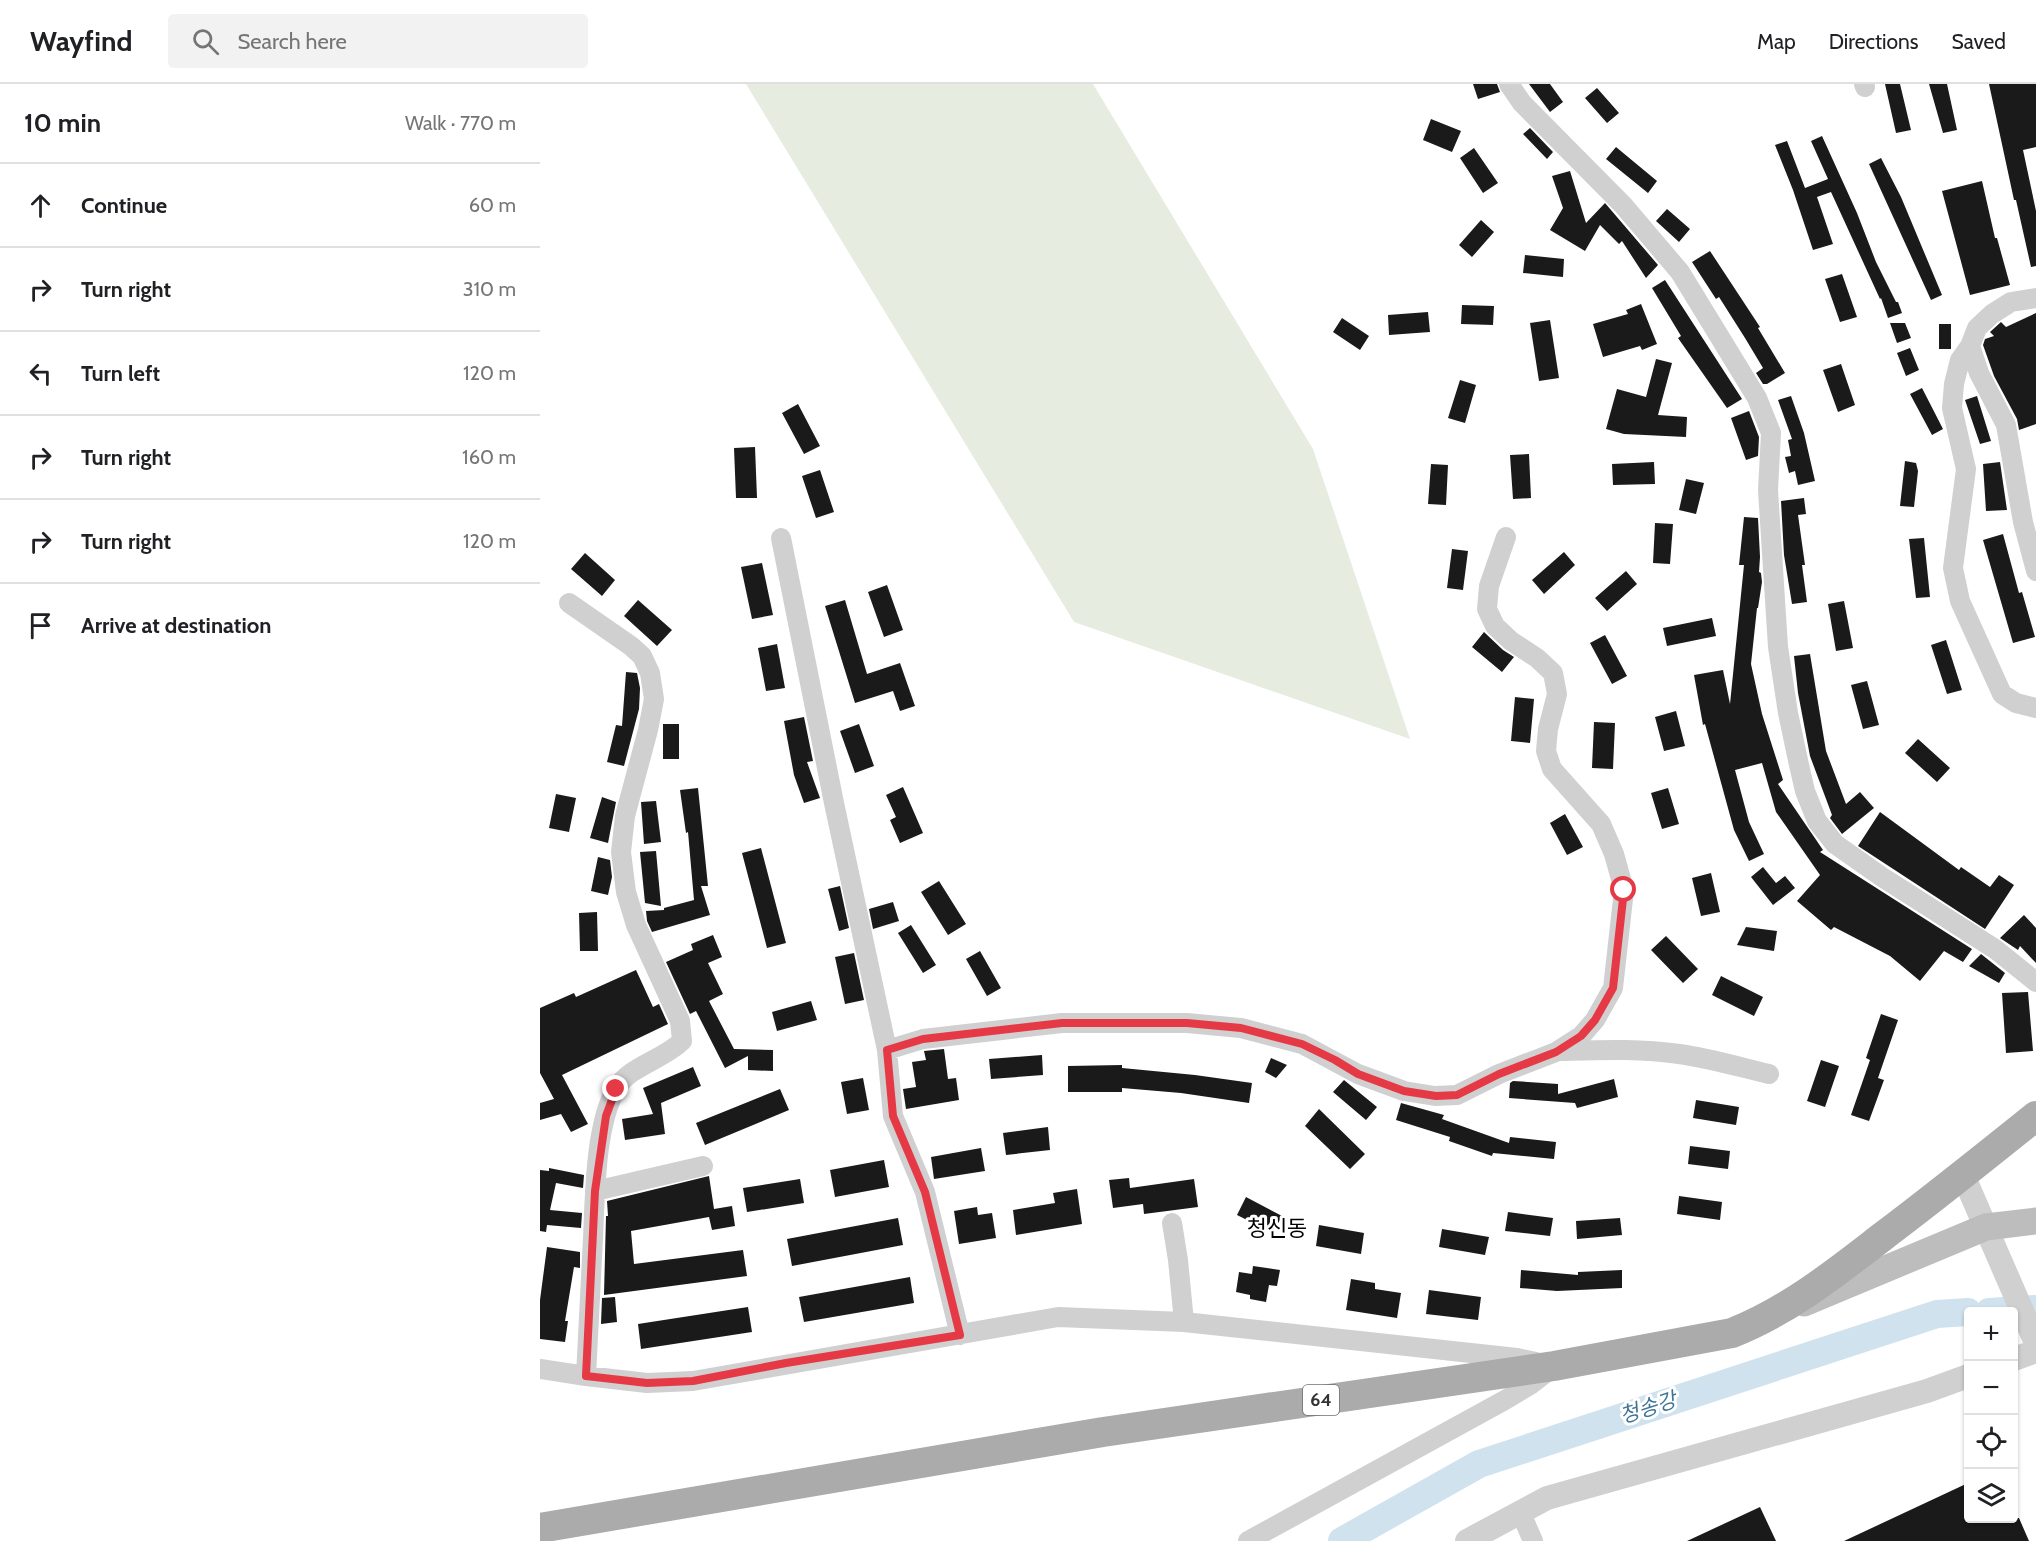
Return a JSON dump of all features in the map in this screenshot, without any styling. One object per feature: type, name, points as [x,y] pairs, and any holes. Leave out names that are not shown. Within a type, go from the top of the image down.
[{"type":"main road","name":"64","points":[[540,1528],[1103,1431],[1554,1366],[1732,1333],[1780,1310],[1820,1285],[2036,1116]]},
{"type":"main road","points":[[1780,1310],[1991,1239],[2036,1221]]},
{"type":"street","points":[[1509,84],[1522,103],[1623,205],[1680,272],[1757,398],[1771,433],[1768,490],[1780,658],[1799,765],[1805,791],[1817,821],[1835,844],[1882,877],[1995,949],[2036,982]]},
{"type":"street","points":[[2036,298],[2011,302],[1992,314],[1977,328],[1970,346],[1960,360],[1952,408],[1966,469],[1953,568],[1960,601],[2002,694],[2016,703],[2036,708]]},
{"type":"street","points":[[1970,346],[1979,373],[2006,425],[2023,522],[2036,571]]},
{"type":"street","points":[[887,1050],[923,1039],[1062,1023],[1187,1023],[1241,1028],[1302,1044],[1367,1077],[1404,1091],[1436,1096],[1457,1095],[1499,1074],[1556,1052],[1581,1036],[1595,1020],[1613,988],[1624,890],[1614,854],[1601,824],[1552,769],[1546,751],[1548,729],[1557,694],[1553,673],[1495,626],[1488,609],[1489,586],[1506,537]]},
{"type":"street","points":[[781,538],[834,803],[887,1050],[893,1116],[925,1192],[960,1335]]},
{"type":"street","points":[[569,603],[631,646],[642,656],[650,673],[654,699],[625,816],[621,852],[626,892],[636,924],[680,1021],[682,1041],[671,1052],[627,1075],[616,1089],[606,1116],[595,1191],[586,1376]]},
{"type":"street","points":[[1556,1052],[1623,1050],[1678,1053],[1769,1074]]},
{"type":"street","points":[[595,1191],[703,1166]]},
{"type":"street","points":[[1963,1175],[2034,1342],[2018,1355]]},
{"type":"street","points":[[1172,1223],[1184,1322]]},
{"type":"street","points":[[540,1369],[647,1383],[693,1381],[1058,1317],[1184,1322],[1517,1358],[1554,1366]]},
{"type":"street","points":[[1248,1541],[1505,1400],[1530,1385],[1554,1366]]},
{"type":"street","points":[[1467,1541],[1547,1498],[1927,1390],[1964,1377]]},
{"type":"street","points":[[1520,1511],[1533,1541]]},
{"type":"shaded area","points":[[746,84],[1093,84],[1313,449],[1410,739],[1074,622]]},
{"type":"building","points":[[1473,84],[1497,84],[1500,92],[1478,99]]},
{"type":"building","points":[[1529,84],[1550,84],[1563,102],[1550,112]]},
{"type":"building","points":[[1885,84],[1900,84],[1911,130],[1896,133]]},
{"type":"building","points":[[1929,84],[1947,84],[1957,130],[1943,133]]},
{"type":"building","points":[[1989,84],[2036,84],[2036,147],[2023,150],[2036,211],[2036,266],[2031,267]]},
{"type":"building","points":[[1597,88],[1619,113],[1607,123],[1585,98]]},
{"type":"building","points":[[1431,119],[1461,131],[1452,152],[1423,140]]},
{"type":"building","points":[[1530,128],[1553,152],[1547,159],[1523,134]]},
{"type":"building","points":[[1822,136],[1857,213],[1876,262],[1902,313],[1888,318],[1881,298],[1831,192],[1817,197],[1833,244],[1813,250],[1775,145],[1787,141],[1805,188],[1828,179],[1811,141]]},
{"type":"building","points":[[1616,147],[1657,181],[1648,193],[1606,159]]},
{"type":"building","points":[[1474,148],[1498,183],[1483,193],[1460,158]]},
{"type":"building","points":[[1881,158],[1901,197],[1942,295],[1931,300],[1869,164]]},
{"type":"building","points":[[1570,171],[1586,223],[1605,203],[1658,265],[1646,278],[1622,241],[1619,244],[1600,225],[1585,251],[1550,230],[1563,208],[1552,176]]},
{"type":"building","points":[[1982,181],[1995,238],[1997,238],[2010,285],[1970,295],[1942,191]]},
{"type":"building","points":[[1667,209],[1690,229],[1679,242],[1656,221]]},
{"type":"building","points":[[1481,220],[1494,232],[1472,257],[1459,245]]},
{"type":"building","points":[[1710,251],[1760,327],[1758,328],[1785,373],[1767,384],[1763,384],[1756,373],[1763,368],[1745,338],[1719,297],[1716,299],[1692,262]]},
{"type":"building","points":[[1525,255],[1564,259],[1563,277],[1523,273]]},
{"type":"building","points":[[1842,274],[1857,317],[1840,322],[1825,279]]},
{"type":"building","points":[[1665,280],[1742,399],[1727,408],[1678,338],[1681,336],[1652,288]]},
{"type":"building","points":[[1641,304],[1657,344],[1642,350],[1640,346],[1603,357],[1593,324],[1628,314],[1626,310]]},
{"type":"building","points":[[1462,305],[1494,306],[1493,325],[1461,324]]},
{"type":"building","points":[[1428,312],[1430,332],[1389,335],[1388,315]]},
{"type":"building","points":[[2036,313],[2036,424],[2019,430],[2017,419],[1994,376],[1983,345],[1985,339],[1994,336],[1990,332],[2001,322],[2006,327]]},
{"type":"building","points":[[1342,318],[1369,336],[1360,350],[1333,332]]},
{"type":"building","points":[[1550,320],[1559,378],[1539,381],[1530,323]]},
{"type":"building","points":[[1890,323],[1905,323],[1911,338],[1897,343]]},
{"type":"building","points":[[1939,324],[1951,324],[1951,349],[1939,349]]},
{"type":"building","points":[[1910,348],[1919,370],[1906,376],[1897,353]]},
{"type":"building","points":[[1656,359],[1672,363],[1658,415],[1687,417],[1686,437],[1624,434],[1606,429],[1617,389],[1646,397]]},
{"type":"building","points":[[1841,364],[1855,405],[1838,412],[1823,370]]},
{"type":"building","points":[[1460,380],[1476,385],[1465,423],[1448,418]]},
{"type":"building","points":[[1922,388],[1943,429],[1932,435],[1910,394]]},
{"type":"building","points":[[1791,396],[1804,433],[1815,481],[1798,485],[1795,471],[1789,473],[1785,457],[1791,456],[1788,440],[1792,439],[1778,400]]},
{"type":"building","points":[[1977,396],[1991,441],[1980,444],[1965,400]]},
{"type":"building","points":[[798,404],[820,446],[804,454],[782,413]]},
{"type":"building","points":[[1749,411],[1759,437],[1758,456],[1746,460],[1731,418]]},
{"type":"building","points":[[755,447],[757,498],[736,498],[734,448]]},
{"type":"building","points":[[1529,454],[1531,498],[1513,499],[1510,455]]},
{"type":"building","points":[[1905,461],[1916,463],[1918,471],[1914,507],[1900,506]]},
{"type":"building","points":[[1654,462],[1655,484],[1613,485],[1612,464]]},
{"type":"building","points":[[2000,462],[2007,510],[1986,511],[1983,464]]},
{"type":"building","points":[[1431,464],[1448,465],[1446,505],[1428,504]]},
{"type":"building","points":[[820,470],[834,512],[816,518],[802,476]]},
{"type":"building","points":[[1686,479],[1704,483],[1696,514],[1679,510]]},
{"type":"building","points":[[1804,498],[1806,514],[1798,515],[1805,565],[1802,565],[1807,602],[1792,604],[1784,555],[1781,501]]},
{"type":"building","points":[[1744,517],[1758,518],[1759,572],[1762,582],[1751,664],[1762,714],[1783,780],[1778,784],[1823,850],[1820,852],[1972,949],[1963,962],[1944,951],[1920,981],[1890,956],[1834,927],[1831,930],[1797,901],[1820,875],[1776,812],[1762,763],[1735,770],[1749,822],[1764,854],[1749,861],[1734,830],[1705,724],[1703,725],[1694,675],[1723,670],[1730,704],[1744,565],[1739,565]]},
{"type":"building","points":[[1655,523],[1673,524],[1670,564],[1653,563]]},
{"type":"building","points":[[2003,534],[2019,593],[2022,592],[2035,637],[2013,643],[1983,540]]},
{"type":"building","points":[[1924,538],[1930,597],[1916,598],[1909,539]]},
{"type":"building","points":[[1452,549],[1468,551],[1463,590],[1447,588]]},
{"type":"building","points":[[1564,552],[1575,565],[1544,594],[1532,580]]},
{"type":"building","points":[[585,553],[615,580],[602,596],[571,569]]},
{"type":"building","points":[[762,563],[773,615],[752,619],[741,567]]},
{"type":"building","points":[[1626,571],[1637,584],[1607,611],[1595,598]]},
{"type":"building","points":[[887,585],[903,630],[884,637],[868,592]]},
{"type":"building","points":[[638,600],[672,630],[657,646],[624,616]]},
{"type":"building","points":[[845,600],[867,674],[900,663],[915,706],[900,711],[893,691],[855,703],[825,606]]},
{"type":"building","points":[[1844,601],[1853,648],[1836,651],[1828,604]]},
{"type":"building","points":[[1712,618],[1716,636],[1667,646],[1663,628]]},
{"type":"building","points":[[1484,632],[1514,657],[1502,672],[1472,647]]},
{"type":"building","points":[[1605,635],[1627,676],[1612,684],[1590,643]]},
{"type":"building","points":[[1946,640],[1962,690],[1947,694],[1931,645]]},
{"type":"building","points":[[777,644],[785,688],[766,691],[758,648]]},
{"type":"building","points":[[1810,654],[1826,751],[1846,804],[1860,792],[1874,808],[1842,834],[1830,818],[1832,815],[1810,756],[1798,693],[1794,656]]},
{"type":"building","points":[[626,672],[637,673],[640,688],[639,709],[624,766],[607,762],[616,725],[622,726]]},
{"type":"building","points":[[1867,681],[1879,725],[1863,729],[1851,685]]},
{"type":"building","points":[[1515,697],[1534,699],[1530,743],[1511,741]]},
{"type":"building","points":[[1676,711],[1685,746],[1664,751],[1655,717]]},
{"type":"building","points":[[804,717],[813,761],[807,762],[820,798],[804,803],[794,775],[784,721]]},
{"type":"building","points":[[1594,722],[1615,723],[1613,769],[1592,768]]},
{"type":"building","points":[[663,724],[679,724],[679,759],[663,759]]},
{"type":"building","points":[[859,724],[874,766],[855,773],[840,731]]},
{"type":"building","points":[[1918,739],[1950,768],[1937,782],[1905,753]]},
{"type":"building","points":[[903,787],[923,833],[900,843],[890,820],[896,817],[886,795]]},
{"type":"building","points":[[698,788],[708,886],[701,886],[710,915],[652,932],[646,911],[664,910],[664,908],[694,900],[688,832],[686,833],[680,790]]},
{"type":"building","points":[[1668,788],[1679,824],[1662,829],[1651,793]]},
{"type":"building","points":[[556,794],[576,798],[569,832],[549,828]]},
{"type":"building","points":[[602,797],[616,802],[608,843],[590,838]]},
{"type":"building","points":[[656,801],[661,842],[644,844],[641,802]]},
{"type":"building","points":[[1880,812],[1959,870],[1961,867],[1990,887],[1999,875],[2014,885],[1985,929],[1858,846]]},
{"type":"building","points":[[1565,814],[1583,847],[1567,855],[1550,823]]},
{"type":"building","points":[[761,848],[786,943],[767,948],[742,853]]},
{"type":"building","points":[[656,851],[661,906],[645,903],[640,852]]},
{"type":"building","points":[[598,857],[610,860],[612,877],[608,895],[591,891]]},
{"type":"building","points":[[1763,867],[1776,883],[1785,876],[1795,888],[1773,905],[1751,877]]},
{"type":"building","points":[[1711,873],[1720,912],[1701,916],[1692,878]]},
{"type":"building","points":[[939,881],[966,924],[948,935],[921,892]]},
{"type":"building","points":[[840,886],[849,928],[839,931],[828,889]]},
{"type":"building","points":[[893,902],[899,921],[873,929],[869,909]]},
{"type":"building","points":[[597,912],[598,951],[580,951],[579,913]]},
{"type":"building","points":[[2024,915],[2036,928],[2036,963],[2020,946],[2018,950],[2000,938]]},
{"type":"building","points":[[911,925],[936,965],[923,973],[898,933]]},
{"type":"building","points":[[1746,927],[1777,931],[1774,951],[1737,945]]},
{"type":"building","points":[[713,935],[722,957],[708,963],[723,994],[709,1001],[734,1049],[773,1050],[773,1071],[748,1070],[748,1056],[725,1068],[696,1011],[690,1014],[666,962],[693,950],[691,944]]},
{"type":"building","points":[[1666,936],[1698,969],[1683,983],[1651,950]]},
{"type":"building","points":[[980,951],[1001,988],[987,996],[966,959]]},
{"type":"building","points":[[854,953],[864,1000],[845,1004],[835,957]]},
{"type":"building","points":[[1981,954],[2005,973],[1999,983],[1969,966]]},
{"type":"building","points":[[636,970],[653,1007],[659,1004],[668,1024],[562,1075],[588,1124],[571,1132],[561,1114],[540,1120],[540,1103],[554,1099],[540,1073],[540,1008],[574,993],[576,997]]},
{"type":"building","points":[[1721,976],[1763,997],[1754,1016],[1712,995]]},
{"type":"building","points":[[2028,992],[2033,1051],[2006,1053],[2002,993]]},
{"type":"building","points":[[811,1001],[817,1020],[777,1031],[772,1012]]},
{"type":"building","points":[[1881,1014],[1898,1020],[1878,1078],[1884,1080],[1869,1121],[1851,1115],[1870,1060],[1866,1058]]},
{"type":"building","points":[[944,1049],[948,1079],[956,1078],[959,1100],[906,1109],[903,1089],[916,1087],[912,1062],[926,1060],[924,1051]]},
{"type":"building","points":[[1042,1055],[1043,1075],[991,1079],[989,1059]]},
{"type":"building","points":[[1271,1058],[1287,1065],[1276,1078],[1265,1072]]},
{"type":"building","points":[[1821,1060],[1839,1066],[1825,1107],[1807,1101]]},
{"type":"building","points":[[1122,1065],[1122,1068],[1252,1083],[1249,1103],[1181,1093],[1122,1088],[1122,1092],[1068,1092],[1068,1066]]},
{"type":"building","points":[[693,1067],[701,1086],[661,1103],[665,1134],[625,1140],[622,1119],[653,1114],[643,1088]]},
{"type":"building","points":[[863,1078],[869,1110],[847,1114],[841,1082]]},
{"type":"building","points":[[1614,1079],[1618,1097],[1577,1108],[1575,1103],[1509,1098],[1510,1083],[1513,1081],[1558,1084],[1558,1094]]},
{"type":"building","points":[[1344,1080],[1377,1107],[1366,1120],[1333,1092]]},
{"type":"building","points":[[780,1089],[789,1110],[705,1145],[696,1123]]},
{"type":"building","points":[[1696,1100],[1739,1107],[1736,1125],[1693,1118]]},
{"type":"building","points":[[1401,1103],[1444,1115],[1442,1119],[1509,1143],[1510,1137],[1556,1142],[1554,1159],[1493,1153],[1492,1156],[1449,1141],[1450,1137],[1396,1120]]},
{"type":"building","points":[[1319,1109],[1365,1154],[1350,1169],[1305,1126]]},
{"type":"building","points":[[1048,1127],[1050,1150],[1006,1155],[1003,1133]]},
{"type":"building","points":[[1690,1146],[1730,1151],[1728,1169],[1688,1164]]},
{"type":"building","points":[[981,1148],[985,1171],[934,1179],[931,1157]]},
{"type":"building","points":[[884,1160],[889,1187],[835,1197],[830,1170]]},
{"type":"building","points":[[549,1168],[584,1175],[583,1188],[556,1183],[550,1210],[582,1213],[581,1228],[547,1225],[546,1232],[540,1231],[540,1170],[549,1171]]},
{"type":"building","points":[[709,1176],[714,1209],[732,1206],[735,1226],[712,1230],[709,1217],[631,1231],[634,1264],[743,1250],[747,1276],[604,1295],[607,1201]]},
{"type":"building","points":[[1129,1178],[1130,1188],[1194,1179],[1198,1207],[1144,1214],[1143,1204],[1113,1208],[1109,1180]]},
{"type":"building","points":[[800,1179],[804,1203],[747,1212],[743,1188]]},
{"type":"building","points":[[1077,1189],[1082,1224],[1016,1235],[1013,1210],[1055,1203],[1053,1193]]},
{"type":"building","points":[[1679,1196],[1722,1202],[1720,1220],[1677,1214]]},
{"type":"building","points":[[1246,1197],[1282,1216],[1273,1233],[1237,1215]]},
{"type":"building","points":[[977,1207],[978,1215],[992,1213],[996,1238],[959,1244],[954,1211]]},
{"type":"building","points":[[1508,1212],[1553,1218],[1550,1236],[1505,1231]]},
{"type":"building","points":[[898,1218],[903,1245],[792,1266],[787,1239]]},
{"type":"building","points":[[1620,1218],[1622,1235],[1577,1239],[1576,1221]]},
{"type":"building","points":[[1319,1225],[1364,1233],[1361,1254],[1316,1246]]},
{"type":"building","points":[[1442,1229],[1489,1237],[1485,1255],[1439,1247]]},
{"type":"building","points":[[547,1247],[580,1252],[580,1268],[574,1267],[565,1321],[568,1321],[565,1342],[540,1339],[540,1300]]},
{"type":"building","points":[[1253,1266],[1280,1270],[1277,1286],[1269,1285],[1266,1302],[1250,1299],[1250,1295],[1236,1292],[1239,1272],[1252,1274]]},
{"type":"building","points":[[1521,1270],[1578,1275],[1578,1272],[1622,1270],[1622,1288],[1557,1291],[1520,1288]]},
{"type":"building","points":[[910,1277],[914,1303],[804,1322],[799,1297]]},
{"type":"building","points":[[1351,1279],[1375,1283],[1375,1289],[1401,1293],[1397,1318],[1346,1310]]},
{"type":"building","points":[[1429,1290],[1481,1297],[1478,1320],[1426,1314]]},
{"type":"building","points":[[615,1297],[617,1322],[601,1324],[602,1298]]},
{"type":"building","points":[[748,1307],[752,1332],[641,1349],[638,1324]]},
{"type":"building","points":[[1964,1485],[1964,1523],[2018,1523],[2019,1518],[2029,1541],[1844,1541]]},
{"type":"building","points":[[1760,1507],[1776,1541],[1687,1541]]},
{"type":"waterway","name":"청송강","points":[[2018,1310],[2036,1309]]},
{"type":"waterway","name":"청송강","points":[[1342,1541],[1479,1464],[1937,1314],[1964,1312]]},
{"type":"district","name":"청신동","points":[[1277,1228]]},
{"type":"route","points":[[616,1089],[606,1116],[595,1191],[586,1376],[647,1383],[693,1381],[786,1363],[960,1335],[925,1192],[893,1116],[887,1050],[923,1039],[1062,1023],[1187,1023],[1241,1028],[1302,1044],[1358,1074],[1404,1091],[1436,1096],[1457,1095],[1499,1074],[1556,1052],[1581,1036],[1595,1020],[1613,988],[1624,890]]}]
